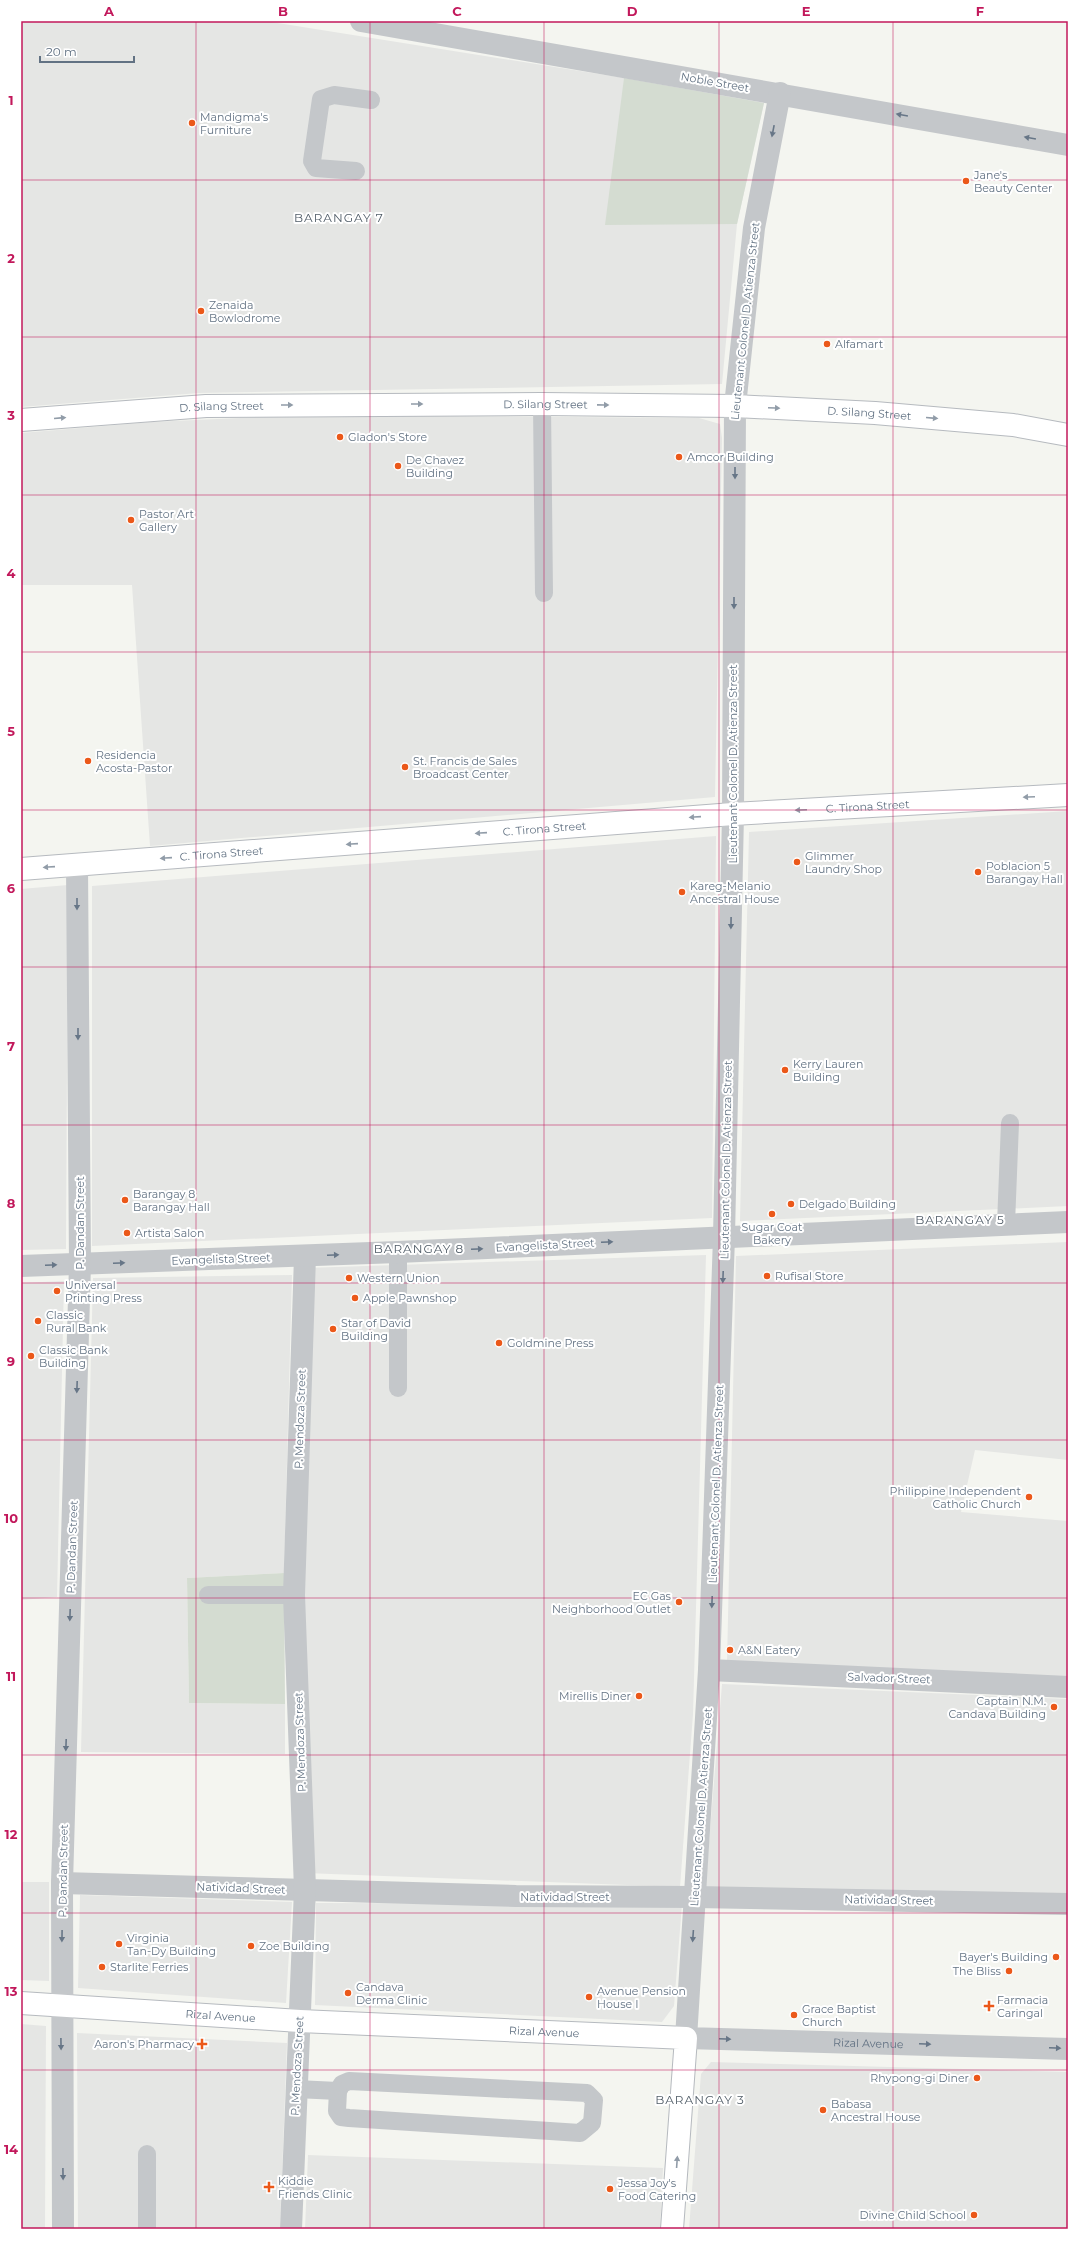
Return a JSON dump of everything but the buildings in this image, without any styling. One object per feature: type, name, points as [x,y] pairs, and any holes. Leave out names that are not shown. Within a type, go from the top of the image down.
[{"type":"main road","name":"D. Silang Street","points":[[21,420],[206,406],[542,404],[735,406],[875,413],[1005,424],[1068,435]]},
{"type":"main road","name":"C. Tirona Street","points":[[21,869],[733,814],[1068,795]]},
{"type":"main road","name":"Rizal Avenue","points":[[21,2003],[300,2021],[686,2038]]},
{"type":"main road","name":"Lieutenant Colonel D. Atienza Street","points":[[672,2229],[686,2038]]},
{"type":"street","name":"Noble Street","points":[[362,21],[780,93],[1068,145]]},
{"type":"street","name":"Lieutenant Colonel D. Atienza Street","points":[[686,2038],[709,1670],[724,1237],[733,814],[735,406],[754,228],[780,93]]},
{"type":"street","name":"P. Dandan Street","points":[[63,2229],[61,2005],[62,1883],[80,1264],[77,865]]},
{"type":"street","name":"Evangelista Street","points":[[21,1266],[305,1256],[1068,1222]]},
{"type":"street","name":"P. Mendoza Street","points":[[291,2229],[305,1889],[294,1595],[305,1256]]},
{"type":"street","name":"Salvador Street","points":[[709,1670],[1068,1687]]},
{"type":"street","name":"Natividad Street","points":[[62,1883],[516,1896],[695,1897],[1068,1904]]},
{"type":"street","name":"Rizal Avenue","points":[[686,2038],[1068,2049]]},
{"type":"lane","points":[[356,171],[316,168],[312,161],[321,99],[334,95],[371,100]]},
{"type":"lane","points":[[542,404],[544,593]]},
{"type":"lane","points":[[1006,1224],[1010,1123]]},
{"type":"lane","points":[[398,1252],[398,1388]]},
{"type":"lane","points":[[208,1595],[294,1595]]},
{"type":"lane","points":[[349,2081],[587,2093],[594,2100],[592,2123],[580,2133],[342,2117],[337,2111],[338,2091],[342,2084],[349,2081]]},
{"type":"lane","points":[[296,2089],[338,2091]]},
{"type":"lane","points":[[147,2154],[147,2229]]},
{"type":"shaded area","points":[[21,21],[265,21],[624,78],[764,103],[737,224],[722,384],[199,393],[21,407]]},
{"type":"shaded area","points":[[624,78],[764,103],[737,224],[605,225]]},
{"type":"shaded area","points":[[305,415],[699,418],[720,424],[722,438],[715,797],[150,846],[132,585],[21,585],[21,433],[151,422]]},
{"type":"shaded area","points":[[1068,811],[1068,1206],[740,1221],[749,832]]},
{"type":"shaded area","points":[[716,836],[712,1218],[92,1246],[92,886]]},
{"type":"shaded area","points":[[68,885],[66,1249],[21,1250],[21,889]]},
{"type":"shaded area","points":[[1068,1242],[1068,1460],[975,1450],[961,1512],[1068,1521],[1068,1678],[727,1663],[736,1256]]},
{"type":"shaded area","points":[[706,1255],[693,1714],[680,1887],[305,1873],[305,1268]]},
{"type":"shaded area","points":[[292,1275],[284,1573],[187,1578],[189,1703],[285,1704],[285,1754],[81,1752],[93,1278]]},
{"type":"shaded area","points":[[64,1281],[57,1597],[21,1600],[21,1283]]},
{"type":"shaded area","points":[[284,1573],[285,1704],[189,1703],[187,1578]]},
{"type":"shaded area","points":[[722,1684],[1068,1699],[1068,1897],[705,1892]]},
{"type":"shaded area","points":[[21,1882],[49,1882],[49,1981],[21,1980]]},
{"type":"shaded area","points":[[80,1895],[292,1902],[286,2003],[78,1988]]},
{"type":"shaded area","points":[[316,1903],[682,1904],[674,2006],[662,2022],[315,2005]]},
{"type":"shaded area","points":[[21,2024],[46,2026],[45,2229],[21,2229]]},
{"type":"shaded area","points":[[77,2033],[287,2043],[280,2229],[78,2229]]},
{"type":"shaded area","points":[[711,2062],[1068,2072],[1068,2229],[689,2229],[701,2074]]},
{"type":"shaded area","points":[[308,2155],[663,2168],[660,2229],[305,2229]]},
{"type":"place","name":"Mandigma's Furniture","points":[[192,123]]},
{"type":"place","name":"Jane's Beauty Center","points":[[966,181]]},
{"type":"place","name":"Zenaida Bowlodrome","points":[[201,311]]},
{"type":"place","name":"Alfamart","points":[[827,344]]},
{"type":"place","name":"Gladon's Store","points":[[340,437]]},
{"type":"place","name":"Amcor Building","points":[[679,457]]},
{"type":"place","name":"De Chavez Building","points":[[398,466]]},
{"type":"place","name":"Pastor Art Gallery","points":[[131,520]]},
{"type":"place","name":"Residencia Acosta-Pastor","points":[[88,761]]},
{"type":"place","name":"St. Francis de Sales Broadcast Center","points":[[405,767]]},
{"type":"place","name":"Glimmer Laundry Shop","points":[[797,862]]},
{"type":"place","name":"Poblacion 5 Barangay Hall","points":[[978,872]]},
{"type":"place","name":"Kareg-Melanio Ancestral House","points":[[682,892]]},
{"type":"place","name":"Kerry Lauren Building","points":[[785,1070]]},
{"type":"place","name":"Barangay 8 Barangay Hall","points":[[125,1200]]},
{"type":"place","name":"Delgado Building","points":[[791,1204]]},
{"type":"place","name":"Sugar Coat Bakery","points":[[772,1214]]},
{"type":"place","name":"Artista Salon","points":[[127,1233]]},
{"type":"place","name":"Rufisal Store","points":[[767,1276]]},
{"type":"place","name":"Western Union","points":[[349,1278]]},
{"type":"place","name":"Universal Printing Press","points":[[57,1291]]},
{"type":"place","name":"Apple Pawnshop","points":[[355,1298]]},
{"type":"place","name":"Classic Rural Bank","points":[[38,1321]]},
{"type":"place","name":"Star of David Building","points":[[333,1329]]},
{"type":"place","name":"Goldmine Press","points":[[499,1343]]},
{"type":"place","name":"Classic Bank Building","points":[[31,1356]]},
{"type":"place","name":"Philippine Independent Catholic Church","points":[[1029,1497]]},
{"type":"place","name":"EC Gas Neighborhood Outlet","points":[[679,1602]]},
{"type":"place","name":"A&N Eatery","points":[[730,1650]]},
{"type":"place","name":"Mirellis Diner","points":[[639,1696]]},
{"type":"place","name":"Captain N.M. Candava Building","points":[[1054,1707]]},
{"type":"place","name":"Virginia Tan-Dy Building","points":[[119,1944]]},
{"type":"place","name":"Zoe Building","points":[[251,1946]]},
{"type":"place","name":"Bayer's Building","points":[[1056,1957]]},
{"type":"place","name":"Starlite Ferries","points":[[102,1967]]},
{"type":"place","name":"The Bliss","points":[[1009,1971]]},
{"type":"place","name":"Candava Derma Clinic","points":[[348,1993]]},
{"type":"place","name":"Avenue Pension House I","points":[[589,1997]]},
{"type":"place","name":"Farmacia Caringal","points":[[989,2006]]},
{"type":"place","name":"Grace Baptist Church","points":[[794,2015]]},
{"type":"place","name":"Aaron's Pharmacy","points":[[202,2044]]},
{"type":"place","name":"Rhypong-gi Diner","points":[[977,2078]]},
{"type":"place","name":"Babasa Ancestral House","points":[[823,2110]]},
{"type":"place","name":"Kiddie Friends Clinic","points":[[269,2187]]},
{"type":"place","name":"Jessa Joy's Food Catering","points":[[610,2189]]},
{"type":"place","name":"Divine Child School","points":[[974,2215]]},
{"type":"district","name":"BARANGAY 7","points":[[339,218]]},
{"type":"district","name":"BARANGAY 5","points":[[960,1220]]},
{"type":"district","name":"BARANGAY 8","points":[[419,1249]]},
{"type":"district","name":"BARANGAY 3","points":[[700,2100]]}]
